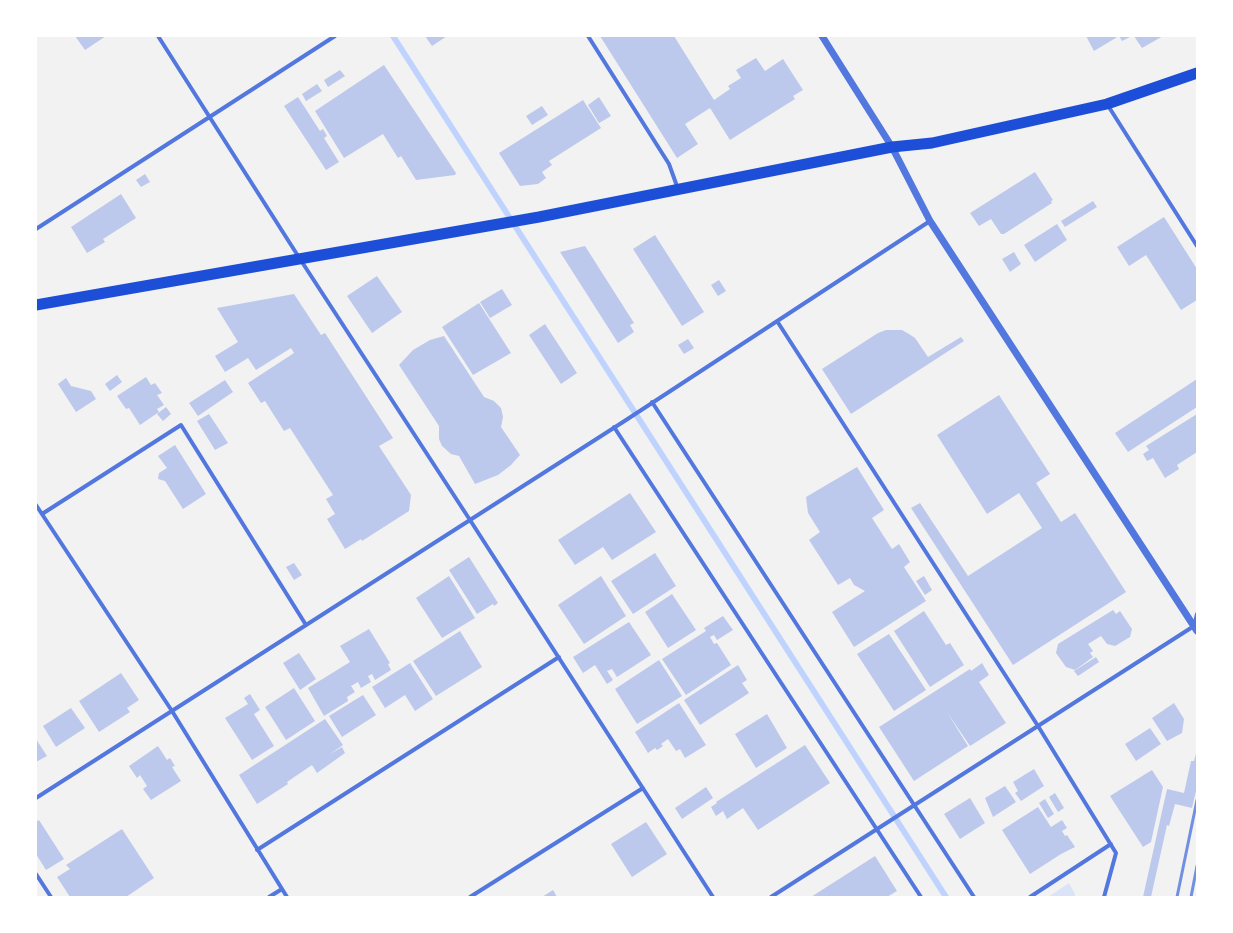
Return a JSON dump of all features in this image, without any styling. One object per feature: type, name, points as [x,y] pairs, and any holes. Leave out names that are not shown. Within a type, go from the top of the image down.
[{"type":"highway","points":[[36,305],[539,217],[892,147],[932,143],[1107,104],[1197,72]]},
{"type":"street","points":[[158,36],[300,259],[713,897]]},
{"type":"street","points":[[36,229],[335,36]]},
{"type":"street","points":[[588,36],[669,164],[678,189]]},
{"type":"street","points":[[822,36],[892,147],[930,221],[1196,628]]},
{"type":"street","points":[[1107,104],[1197,246]]},
{"type":"street","points":[[36,798],[623,422],[930,221]]},
{"type":"street","points":[[777,321],[1038,726],[1116,853],[1104,897]]},
{"type":"street","points":[[652,402],[913,806],[974,897]]},
{"type":"street","points":[[42,514],[181,425],[306,624]]},
{"type":"street","points":[[614,427],[921,897]]},
{"type":"street","points":[[36,505],[172,711],[287,897]]},
{"type":"street","points":[[1196,628],[1197,614]]},
{"type":"street","points":[[771,897],[1038,726],[1196,628]]},
{"type":"street","points":[[257,850],[559,657]]},
{"type":"street","points":[[470,897],[643,788]]},
{"type":"street","points":[[1030,897],[1110,844]]},
{"type":"street","points":[[36,874],[51,897]]},
{"type":"street","points":[[269,897],[282,888]]},
{"type":"shaded area","points":[[1069,883],[1075,894],[1074,897],[1048,897]]},
{"type":"building","points":[[75,36],[106,36],[85,50]]},
{"type":"building","points":[[425,36],[447,36],[432,46]]},
{"type":"building","points":[[600,36],[674,36],[714,100],[730,89],[728,86],[741,78],[736,70],[756,58],[765,71],[783,59],[803,90],[793,96],[795,99],[730,140],[710,108],[685,124],[698,144],[677,158]]},
{"type":"building","points":[[1086,36],[1119,36],[1094,51]]},
{"type":"building","points":[[1119,36],[1132,36],[1122,41]]},
{"type":"building","points":[[1134,36],[1163,36],[1142,48]]},
{"type":"building","points":[[384,65],[456,173],[455,175],[416,180],[401,156],[398,158],[383,134],[344,158],[315,111]]},
{"type":"building","points":[[340,70],[345,76],[328,87],[324,80]]},
{"type":"building","points":[[317,84],[322,91],[306,101],[302,94]]},
{"type":"building","points":[[298,97],[320,131],[323,129],[327,136],[324,138],[339,162],[326,170],[284,106]]},
{"type":"building","points":[[599,97],[611,116],[599,123],[588,105]]},
{"type":"building","points":[[583,100],[601,128],[549,161],[552,165],[542,172],[546,178],[538,184],[520,186],[499,153]]},
{"type":"building","points":[[542,106],[548,115],[532,125],[526,116]]},
{"type":"building","points":[[1035,172],[1053,200],[1051,201],[1052,203],[1004,234],[1001,234],[991,219],[979,226],[970,213]]},
{"type":"building","points":[[145,174],[150,182],[141,187],[136,180]]},
{"type":"building","points":[[121,194],[136,218],[103,239],[105,242],[87,253],[71,227]]},
{"type":"building","points":[[1093,201],[1097,207],[1065,227],[1061,221]]},
{"type":"building","points":[[1164,217],[1197,269],[1197,300],[1181,310],[1146,255],[1129,266],[1117,247]]},
{"type":"building","points":[[1057,224],[1067,240],[1035,262],[1024,245]]},
{"type":"building","points":[[655,235],[704,312],[682,326],[633,249]]},
{"type":"building","points":[[585,246],[634,323],[630,325],[634,332],[618,343],[560,252]]},
{"type":"building","points":[[1014,252],[1021,264],[1010,272],[1002,259]]},
{"type":"building","points":[[377,276],[402,312],[372,333],[347,296]]},
{"type":"building","points":[[719,280],[726,291],[718,296],[711,285]]},
{"type":"building","points":[[502,289],[512,305],[490,318],[480,302]]},
{"type":"building","points":[[294,294],[321,335],[325,333],[393,438],[379,446],[411,495],[409,511],[362,541],[361,539],[345,549],[327,519],[335,514],[326,499],[333,495],[290,428],[284,431],[265,401],[261,403],[248,383],[294,353],[291,348],[256,370],[248,358],[225,372],[215,356],[238,342],[217,308]]},
{"type":"building","points":[[479,303],[511,353],[473,375],[442,327]]},
{"type":"building","points":[[545,324],[577,373],[561,384],[529,335]]},
{"type":"building","points":[[886,330],[902,330],[909,334],[915,338],[928,357],[961,337],[964,341],[851,414],[822,369],[878,333]]},
{"type":"building","points":[[444,336],[484,397],[494,401],[501,408],[503,417],[501,427],[520,455],[511,465],[498,475],[475,484],[459,456],[451,454],[442,446],[439,439],[439,426],[399,365],[413,350],[430,340]]},
{"type":"building","points":[[688,339],[694,348],[684,354],[678,345]]},
{"type":"building","points":[[117,375],[122,382],[110,391],[105,384]]},
{"type":"building","points":[[146,377],[151,385],[155,383],[162,393],[157,395],[164,405],[157,409],[159,412],[140,425],[129,408],[126,409],[117,396]]},
{"type":"building","points":[[66,378],[71,386],[91,391],[96,399],[76,412],[58,384]]},
{"type":"building","points":[[1197,379],[1197,407],[1128,452],[1115,433]]},
{"type":"building","points":[[225,380],[233,392],[198,416],[189,403]]},
{"type":"building","points":[[999,395],[1050,474],[1036,483],[1061,522],[1075,513],[1126,592],[1013,665],[911,508],[920,503],[968,576],[1042,528],[1019,493],[987,514],[937,435]]},
{"type":"building","points":[[166,407],[171,414],[163,421],[157,414]]},
{"type":"building","points":[[209,414],[228,443],[215,450],[197,421]]},
{"type":"building","points":[[1197,414],[1197,452],[1177,465],[1179,469],[1165,478],[1153,458],[1147,461],[1143,454],[1149,450],[1146,446]]},
{"type":"building","points":[[175,445],[206,494],[183,509],[165,481],[158,479],[159,473],[167,468],[158,456]]},
{"type":"building","points":[[857,467],[884,510],[872,518],[892,549],[899,544],[910,562],[904,567],[926,601],[854,647],[832,612],[865,591],[854,585],[850,578],[838,585],[809,540],[820,532],[808,513],[806,497]]},
{"type":"building","points":[[630,493],[656,532],[612,560],[603,547],[575,565],[558,540]]},
{"type":"building","points":[[655,553],[676,586],[633,614],[611,581]]},
{"type":"building","points":[[469,557],[498,603],[494,606],[493,604],[477,614],[449,570]]},
{"type":"building","points":[[294,563],[302,575],[294,580],[286,567]]},
{"type":"building","points":[[449,576],[475,618],[442,638],[416,598]]},
{"type":"building","points":[[601,576],[626,616],[584,644],[558,605]]},
{"type":"building","points":[[924,576],[932,590],[925,595],[916,581]]},
{"type":"building","points":[[672,594],[696,630],[668,648],[645,612]]},
{"type":"building","points":[[1113,610],[1116,614],[1120,611],[1132,629],[1130,637],[1115,646],[1107,644],[1101,636],[1088,644],[1093,651],[1090,653],[1093,657],[1075,670],[1066,667],[1056,653],[1058,644]]},
{"type":"building","points":[[924,611],[946,645],[950,643],[964,665],[930,687],[894,631]]},
{"type":"building","points":[[723,616],[733,630],[717,640],[714,635],[710,637],[714,644],[717,643],[731,665],[686,695],[662,659],[706,631],[704,628]]},
{"type":"building","points":[[629,622],[651,655],[617,677],[612,669],[607,671],[613,680],[607,684],[595,665],[583,673],[573,657]]},
{"type":"building","points":[[369,629],[390,663],[388,664],[391,670],[375,680],[372,674],[368,676],[371,682],[361,688],[358,682],[351,686],[355,692],[347,697],[348,701],[324,716],[308,688],[350,662],[340,646]]},
{"type":"building","points":[[460,631],[482,667],[436,696],[413,661]]},
{"type":"building","points":[[889,634],[926,690],[894,711],[857,654]]},
{"type":"building","points":[[299,653],[316,679],[300,690],[283,663]]},
{"type":"building","points":[[1096,657],[1099,662],[1078,676],[1074,671]]},
{"type":"building","points":[[659,660],[682,696],[637,724],[615,689]]},
{"type":"building","points":[[410,663],[433,699],[415,711],[405,695],[385,708],[372,687]]},
{"type":"building","points":[[982,663],[989,675],[979,682],[1006,723],[970,746],[947,712],[968,746],[914,781],[879,727],[970,669],[971,671]]},
{"type":"building","points":[[738,665],[747,680],[742,683],[749,693],[700,725],[684,700]]},
{"type":"building","points":[[121,673],[139,700],[127,708],[130,712],[99,732],[79,701]]},
{"type":"building","points":[[294,688],[315,721],[286,740],[265,707]]},
{"type":"building","points":[[250,694],[260,710],[254,714],[274,746],[252,760],[225,718],[248,704],[244,698]]},
{"type":"building","points":[[363,695],[376,715],[342,737],[329,716]]},
{"type":"building","points":[[679,703],[706,745],[685,758],[680,749],[676,751],[668,739],[661,744],[663,746],[657,750],[655,748],[648,753],[635,732]]},
{"type":"building","points":[[1174,703],[1184,719],[1182,733],[1167,741],[1152,718]]},
{"type":"building","points":[[71,708],[85,728],[56,747],[43,726]]},
{"type":"building","points":[[767,714],[787,748],[756,768],[735,734]]},
{"type":"building","points":[[325,719],[343,745],[330,754],[342,747],[345,753],[317,773],[312,765],[287,782],[288,784],[257,804],[239,775]]},
{"type":"building","points":[[1150,728],[1161,744],[1136,761],[1125,744]]},
{"type":"building","points":[[36,739],[47,756],[36,762]]},
{"type":"building","points":[[805,745],[830,783],[758,830],[743,808],[727,819],[723,811],[716,816],[711,807],[717,803],[716,802]]},
{"type":"building","points":[[158,746],[167,760],[170,758],[175,766],[172,767],[181,781],[151,800],[143,789],[147,786],[140,775],[137,778],[129,766]]},
{"type":"building","points":[[1197,750],[1197,787],[1192,808],[1175,804],[1169,826],[1167,825],[1151,897],[1143,897],[1167,789],[1184,793],[1191,761],[1194,761]]},
{"type":"building","points":[[1034,769],[1044,786],[1021,801],[1015,793],[1018,791],[1013,782]]},
{"type":"building","points":[[1152,770],[1163,787],[1151,842],[1143,847],[1110,796]]},
{"type":"building","points":[[1005,786],[1016,802],[993,817],[985,798]]},
{"type":"building","points":[[706,787],[713,798],[682,819],[675,808]]},
{"type":"building","points":[[1055,793],[1064,808],[1058,812],[1049,797]]},
{"type":"building","points":[[970,798],[985,823],[960,839],[944,814]]},
{"type":"building","points":[[1045,799],[1054,814],[1048,818],[1039,803]]},
{"type":"building","points":[[1038,807],[1051,827],[1062,820],[1067,828],[1062,831],[1065,836],[1067,835],[1075,847],[1061,854],[1030,874],[1002,830]]},
{"type":"building","points":[[39,820],[64,859],[46,870],[36,854],[36,822]]},
{"type":"building","points":[[646,822],[667,854],[632,877],[611,844]]},
{"type":"building","points":[[122,829],[154,878],[126,897],[70,897],[57,877],[70,869],[66,865]]},
{"type":"building","points":[[875,856],[897,891],[887,897],[811,897]]},
{"type":"building","points":[[553,890],[557,897],[542,897]]},
{"type":"waterway","points":[[393,36],[946,897]]},
{"type":"railway","points":[[1177,897],[1197,800]]},
{"type":"railway","points":[[1191,897],[1197,866]]}]
